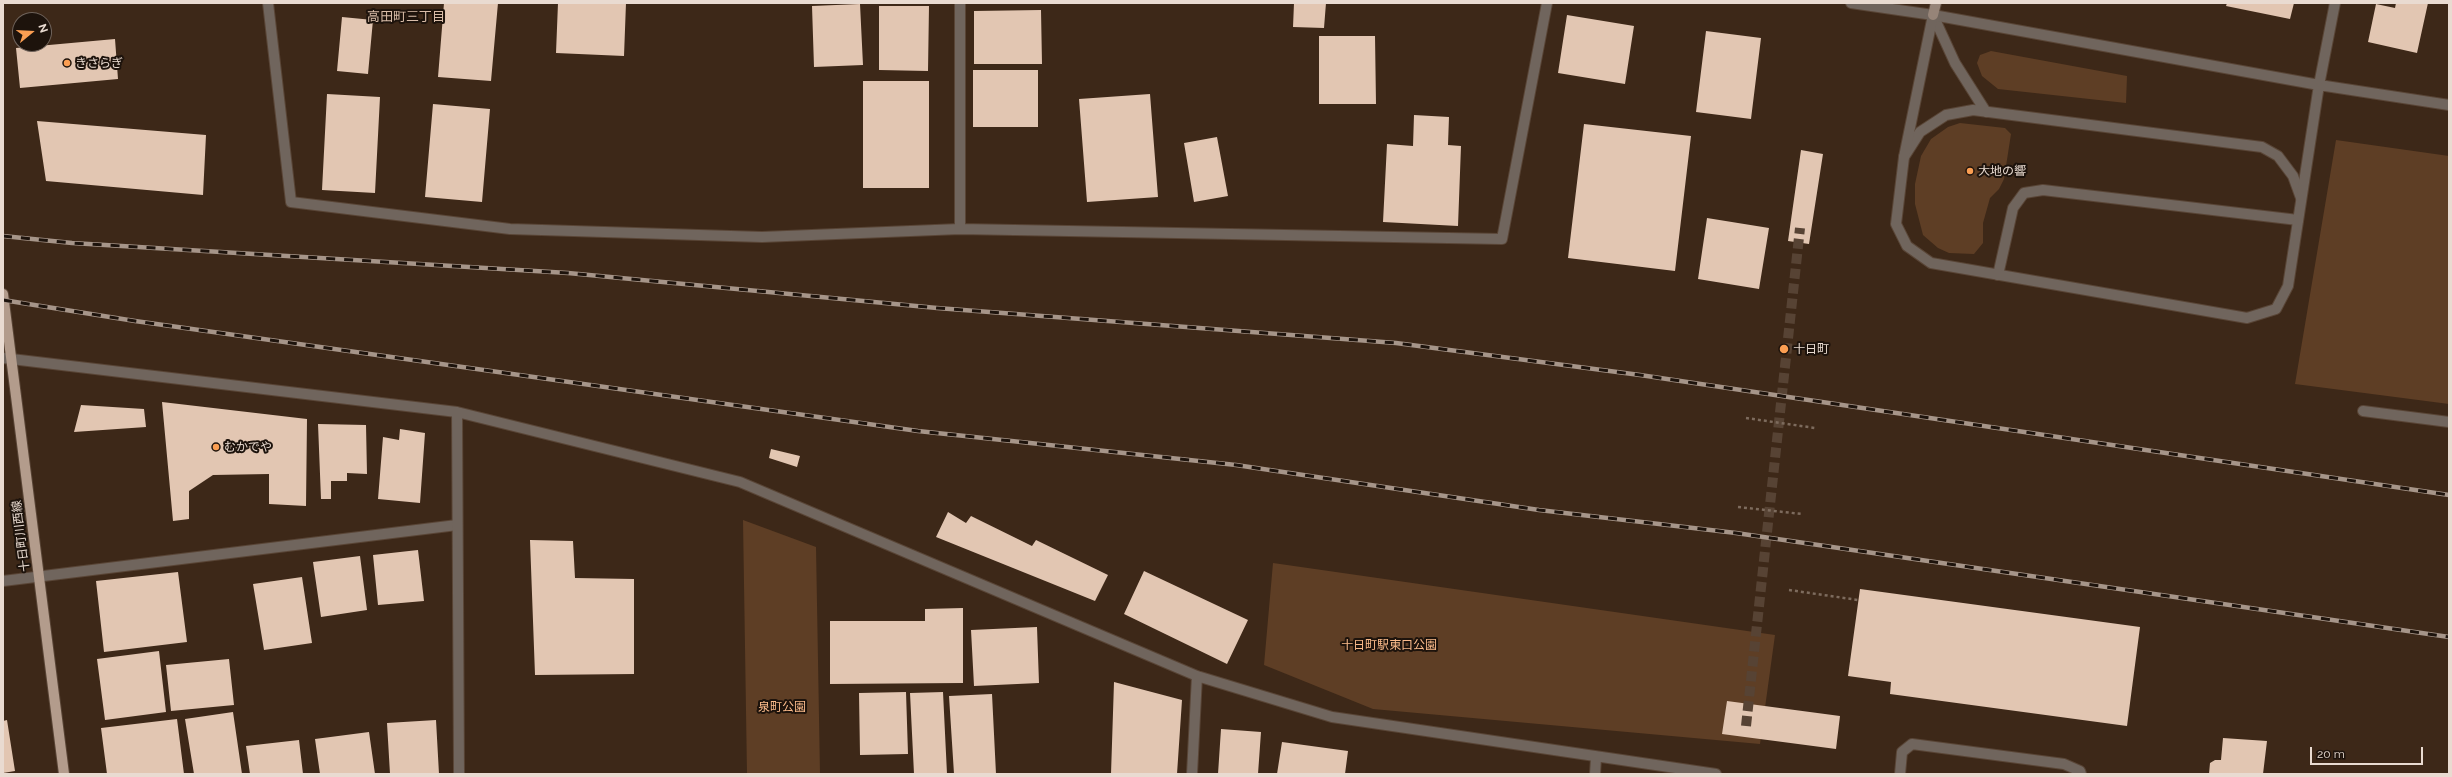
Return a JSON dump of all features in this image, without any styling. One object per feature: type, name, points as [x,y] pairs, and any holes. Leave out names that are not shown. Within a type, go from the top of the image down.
[{"type":"main road","name":"十日町川西線","points":[[3,294],[8,358],[39,577],[64,774]]},
{"type":"street","points":[[268,3],[292,202],[510,230],[762,237],[960,229],[1502,239],[1547,3]]},
{"type":"street","points":[[960,3],[960,229]]},
{"type":"street","points":[[1851,3],[1933,15],[2319,85],[2449,105]]},
{"type":"street","points":[[1936,3],[1904,157],[1896,224],[1906,246],[1931,263],[2247,318],[2276,309],[2288,286],[2319,85],[2335,3]]},
{"type":"street","points":[[1933,15],[1955,63],[1986,112]]},
{"type":"street","points":[[1904,157],[1920,132],[1946,115],[1973,110],[2262,147],[2278,156],[2293,176],[2302,198]]},
{"type":"street","points":[[1998,275],[2013,208],[2024,193],[2043,190],[2298,220]]},
{"type":"street","points":[[8,358],[457,412],[740,482],[1198,676],[1332,717],[1596,758],[1716,774]]},
{"type":"street","points":[[2363,411],[2449,422]]},
{"type":"street","points":[[457,412],[459,774]]},
{"type":"street","points":[[3,581],[457,525]]},
{"type":"street","points":[[1192,774],[1198,676]]},
{"type":"street","points":[[1900,774],[1902,752],[1912,744],[2064,764],[2080,771],[2081,774]]},
{"type":"street","points":[[1595,774],[1596,758]]},
{"type":"path","points":[[1746,418],[1815,428]]},
{"type":"path","points":[[1738,507],[1802,514]]},
{"type":"path","points":[[1789,590],[1858,600]]},
{"type":"green space","points":[[1991,51],[2127,76],[2126,103],[1998,89],[1982,76],[1977,63],[1980,55]]},
{"type":"green space","points":[[1960,123],[2005,128],[2011,134],[2004,179],[1999,189],[1990,198],[1983,223],[1983,243],[1974,254],[1949,253],[1938,248],[1923,235],[1915,204],[1915,184],[1921,156],[1931,139],[1948,127]]},
{"type":"green space","points":[[2336,140],[2449,156],[2449,404],[2295,384]]},
{"type":"green space","name":"泉町公園","points":[[743,520],[816,547],[820,774],[747,774]]},
{"type":"green space","name":"十日町駅東口公園","points":[[1273,563],[1775,635],[1760,744],[1373,709],[1264,665]]},
{"type":"building","points":[[444,3],[498,3],[491,81],[438,77]]},
{"type":"building","points":[[558,3],[626,3],[624,56],[556,53]]},
{"type":"building","points":[[1294,3],[1326,3],[1324,28],[1293,27]]},
{"type":"building","points":[[2227,3],[2294,3],[2290,19],[2226,6]]},
{"type":"building","points":[[2396,3],[2428,3],[2417,53],[2368,42],[2376,4],[2395,8]]},
{"type":"building","points":[[860,4],[863,65],[814,67],[812,6]]},
{"type":"building","points":[[879,6],[929,6],[928,71],[879,70]]},
{"type":"building","points":[[1041,10],[1042,64],[974,64],[974,11]]},
{"type":"building","points":[[1567,15],[1634,26],[1625,84],[1558,73]]},
{"type":"building","points":[[342,17],[373,20],[368,74],[337,71]]},
{"type":"building","points":[[1706,31],[1761,38],[1751,119],[1696,112]]},
{"type":"building","points":[[1319,36],[1375,36],[1376,104],[1319,104]]},
{"type":"building","name":"きさらぎ","points":[[115,39],[118,79],[20,88],[16,52],[52,52],[52,45]]},
{"type":"building","points":[[973,70],[1038,70],[1038,127],[973,127]]},
{"type":"building","points":[[863,81],[929,81],[929,188],[863,188]]},
{"type":"building","points":[[327,94],[380,97],[375,193],[322,190]]},
{"type":"building","points":[[1150,94],[1158,197],[1087,202],[1079,99]]},
{"type":"building","points":[[433,104],[490,109],[482,202],[425,197]]},
{"type":"building","points":[[1414,115],[1449,117],[1448,145],[1461,146],[1458,226],[1383,222],[1387,144],[1413,146]]},
{"type":"building","points":[[37,121],[206,135],[203,195],[46,181]]},
{"type":"building","points":[[1584,124],[1691,136],[1675,271],[1568,258]]},
{"type":"building","points":[[1217,137],[1228,196],[1194,202],[1184,143]]},
{"type":"building","points":[[1801,150],[1823,154],[1809,244],[1788,241]]},
{"type":"building","points":[[1707,218],[1769,228],[1759,289],[1698,279]]},
{"type":"building","points":[[162,402],[307,419],[306,506],[269,504],[269,474],[213,475],[189,491],[189,519],[173,521]]},
{"type":"building","points":[[81,405],[144,409],[146,427],[74,432]]},
{"type":"building","points":[[318,424],[366,425],[367,474],[347,473],[347,481],[331,481],[331,499],[321,499]]},
{"type":"building","points":[[400,429],[425,433],[420,503],[378,499],[383,437],[399,440]]},
{"type":"building","points":[[771,449],[800,456],[797,467],[769,458]]},
{"type":"building","points":[[948,512],[966,523],[971,516],[1032,546],[1036,540],[1108,575],[1095,601],[936,537]]},
{"type":"building","points":[[530,540],[573,541],[575,578],[634,579],[634,674],[535,675]]},
{"type":"building","points":[[418,550],[424,601],[378,605],[373,555]]},
{"type":"building","points":[[360,556],[367,610],[321,617],[313,562]]},
{"type":"building","points":[[1144,571],[1248,620],[1227,664],[1124,614]]},
{"type":"building","points":[[178,572],[187,642],[104,652],[96,581]]},
{"type":"building","points":[[302,577],[312,643],[264,650],[253,584]]},
{"type":"building","points":[[1860,589],[2140,627],[2127,726],[1890,694],[1891,682],[1848,676]]},
{"type":"building","points":[[963,608],[963,683],[830,684],[830,621],[925,621],[925,609]]},
{"type":"building","points":[[1037,627],[1039,683],[974,686],[971,630]]},
{"type":"building","points":[[159,651],[166,712],[105,720],[97,659]]},
{"type":"building","points":[[229,659],[234,705],[171,711],[166,665]]},
{"type":"building","points":[[1114,682],[1182,700],[1177,774],[1111,774]]},
{"type":"building","points":[[906,692],[908,754],[860,755],[859,693]]},
{"type":"building","points":[[943,692],[947,774],[914,774],[910,693]]},
{"type":"building","points":[[992,694],[996,774],[954,774],[949,696]]},
{"type":"building","points":[[1727,701],[1840,716],[1836,749],[1722,734]]},
{"type":"building","points":[[233,712],[242,774],[194,774],[185,719]]},
{"type":"building","points":[[177,719],[184,774],[107,774],[101,728]]},
{"type":"building","points":[[7,720],[15,771],[3,773],[3,721]]},
{"type":"building","points":[[436,720],[439,774],[390,774],[387,723]]},
{"type":"building","points":[[1221,729],[1261,732],[1258,774],[1218,774]]},
{"type":"building","points":[[369,732],[375,774],[320,774],[315,739]]},
{"type":"building","points":[[2223,738],[2267,741],[2263,774],[2209,774],[2210,763],[2215,760],[2221,760]]},
{"type":"building","points":[[299,740],[303,774],[250,774],[246,746]]},
{"type":"building","points":[[1282,742],[1348,751],[1345,774],[1277,774]]},
{"type":"tunnel","points":[[1746,726],[1800,228]]},
{"type":"railway","points":[[3,236],[72,243],[568,273],[937,308],[1396,343],[1640,375],[2449,495]]},
{"type":"railway","points":[[3,300],[135,321],[918,431],[1236,465],[1539,510],[1736,533],[2449,637]]},
{"type":"place","name":"きさらぎ","points":[[67,63]]},
{"type":"place","name":"大地の響","points":[[1970,171]]},
{"type":"place","name":"十日町","points":[[1784,349]]},
{"type":"place","name":"むかでや","points":[[216,447]]},
{"type":"district","name":"高田町三丁目","points":[[406,17]]}]
